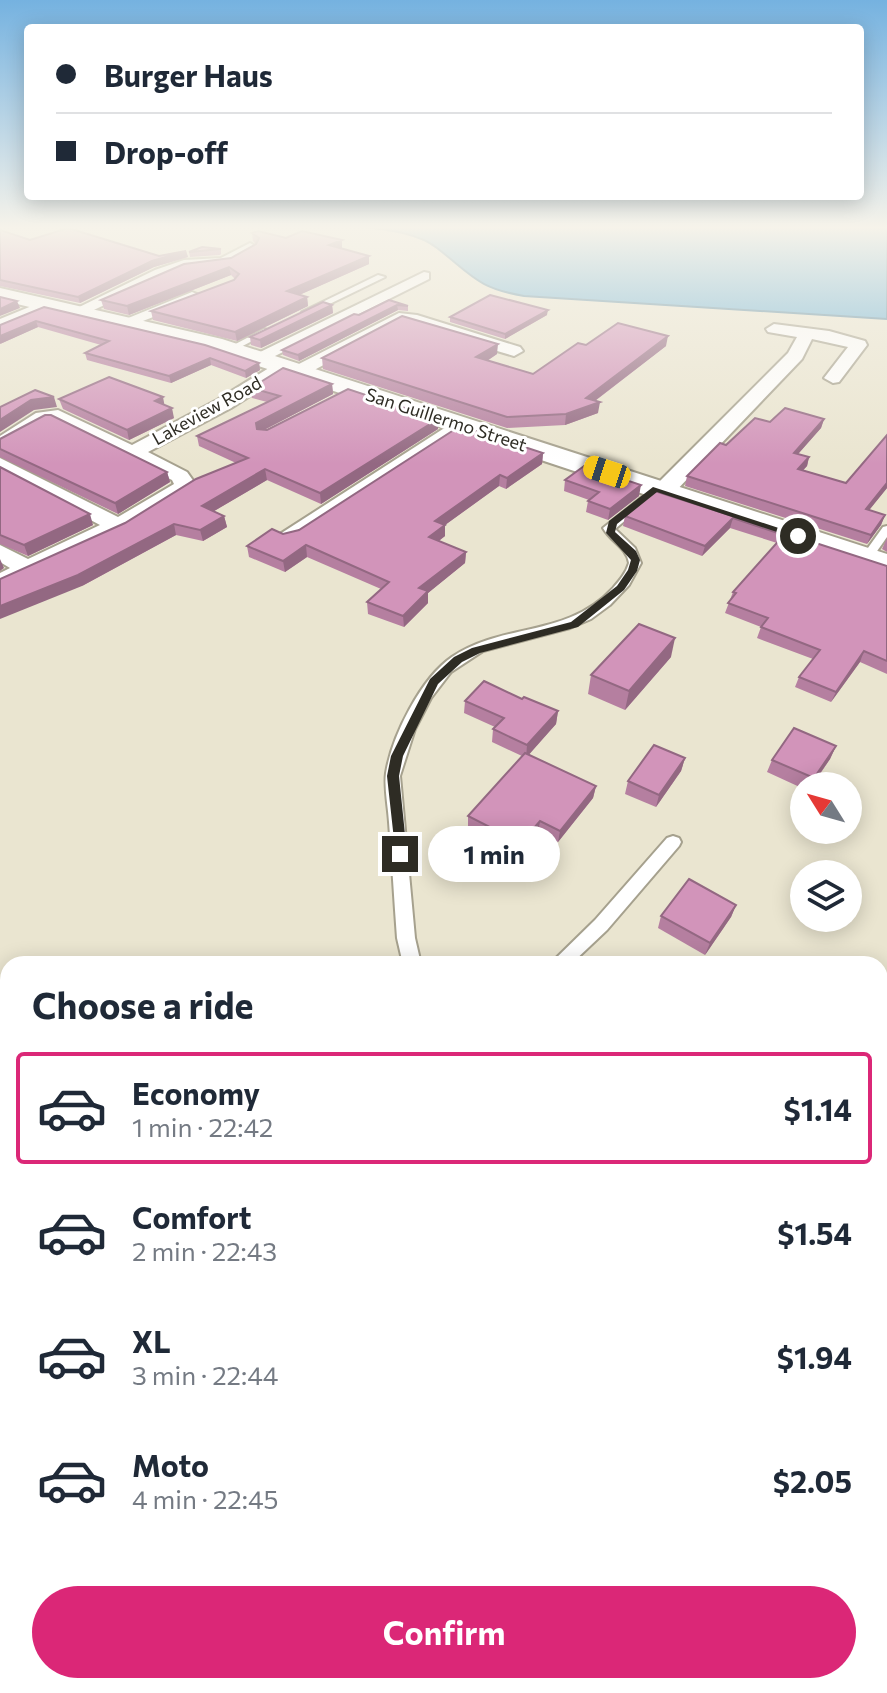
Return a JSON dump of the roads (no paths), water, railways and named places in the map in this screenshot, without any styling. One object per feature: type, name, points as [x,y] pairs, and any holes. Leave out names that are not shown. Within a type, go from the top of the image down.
[{"type":"main road","name":"San Guillermo Street","points":[[44,306],[230,349],[347,393],[460,424],[879,559]]},
{"type":"street","points":[[0,325],[44,306]]},
{"type":"street","points":[[75,313],[90,306]]},
{"type":"street","points":[[124,323],[169,306]]},
{"type":"street","points":[[279,366],[376,306]]},
{"type":"street","points":[[279,366],[399,318],[411,318],[514,351]]},
{"type":"street","points":[[829,336],[836,319]]},
{"type":"street","points":[[774,329],[829,336],[859,345],[833,378]]},
{"type":"street","points":[[659,490],[790,362],[807,333]]},
{"type":"street","name":"Lakeview Road","points":[[131,453],[224,404],[279,366]]},
{"type":"street","points":[[0,445],[51,415],[65,417],[180,476],[186,486],[173,498],[119,526],[0,582]]},
{"type":"street","points":[[291,534],[460,424]]},
{"type":"street","points":[[0,464],[119,526]]},
{"type":"street","points":[[0,552],[28,569]]},
{"type":"lane","points":[[295,318],[320,306]]},
{"type":"lane","points":[[230,349],[281,324]]},
{"type":"lane","points":[[410,956],[406,938],[393,776],[397,756],[434,682],[458,660],[507,640],[575,624],[620,588],[632,571],[635,560],[609,528],[659,490]]},
{"type":"lane","points":[[879,559],[887,529]]},
{"type":"lane","points":[[568,956],[601,925],[673,842]]},
{"type":"water","points":[[682,306],[887,306],[887,319]]}]
